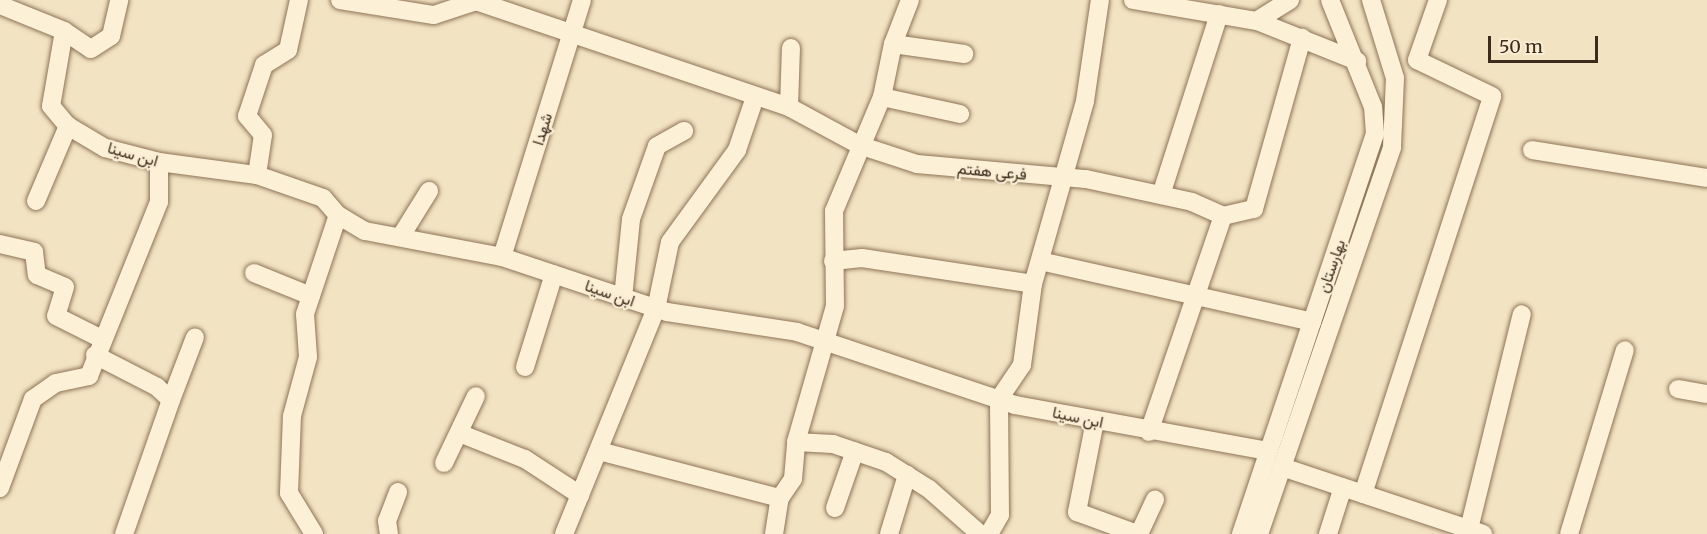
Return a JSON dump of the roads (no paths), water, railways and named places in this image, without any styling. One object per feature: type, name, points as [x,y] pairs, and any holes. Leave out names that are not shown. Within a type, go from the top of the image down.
[{"type":"street","points":[[0,5],[64,31],[91,49],[111,36],[118,0]]},
{"type":"street","points":[[257,175],[263,135],[247,116],[264,66],[288,50],[300,0]]},
{"type":"street","name":"شهدا","points":[[502,257],[582,0]]},
{"type":"street","points":[[774,534],[780,498],[794,478],[796,442],[818,378],[825,340],[836,306],[833,261],[834,211],[859,145],[882,97],[893,44],[910,0]]},
{"type":"street","points":[[989,534],[1000,515],[999,399],[1022,365],[1033,284],[1085,101],[1100,0]]},
{"type":"street","points":[[1133,0],[1184,4],[1219,14],[1257,21],[1357,61]]},
{"type":"street","points":[[1257,21],[1290,0]]},
{"type":"street","name":"بهارستان","points":[[1241,534],[1375,134],[1373,107],[1357,61],[1330,0]]},
{"type":"street","name":"بهارستان","points":[[1259,534],[1392,147],[1395,78],[1371,0]]},
{"type":"street","points":[[1363,494],[1492,96],[1417,60],[1438,0]]},
{"type":"street","name":"فرعی هفتم","points":[[351,2],[434,15],[476,1],[572,30],[755,98],[789,107],[859,145],[917,164],[1065,177],[1161,195],[1223,216]]},
{"type":"street","points":[[1161,195],[1219,14]]},
{"type":"street","name":"ابن سینا","points":[[64,31],[51,106],[68,126],[105,148],[159,162],[257,175],[323,198],[338,215],[365,231],[502,257],[656,309],[825,340],[999,399],[1149,432],[1268,451]]},
{"type":"street","points":[[1149,432],[1223,216],[1254,209],[1302,39]]},
{"type":"street","points":[[893,44],[964,54]]},
{"type":"street","points":[[789,107],[791,48]]},
{"type":"street","points":[[882,97],[960,114]]},
{"type":"street","points":[[564,534],[656,309],[670,242],[736,150],[755,98]]},
{"type":"street","points":[[36,201],[68,126]]},
{"type":"street","points":[[623,298],[631,219],[657,146],[684,131]]},
{"type":"street","points":[[1532,150],[1707,178]]},
{"type":"street","points":[[0,489],[33,399],[56,383],[89,376],[98,346],[139,258],[159,202],[159,162]]},
{"type":"street","points":[[401,236],[429,191]]},
{"type":"street","points":[[314,534],[289,493],[292,416],[308,357],[305,315],[338,215]]},
{"type":"street","points":[[0,244],[34,252],[38,275],[65,287],[56,316],[157,387],[171,400]]},
{"type":"street","points":[[833,261],[862,258],[1033,284]]},
{"type":"street","points":[[1040,261],[1312,322]]},
{"type":"street","points":[[254,273],[311,296]]},
{"type":"street","points":[[525,367],[554,274]]},
{"type":"street","points":[[1282,467],[1363,494],[1430,526],[1476,532],[1522,314]]},
{"type":"street","points":[[124,534],[129,507],[195,337]]},
{"type":"street","points":[[1569,534],[1624,350]]},
{"type":"street","points":[[1678,389],[1707,394]]},
{"type":"street","points":[[444,463],[476,396]]},
{"type":"street","points":[[1095,421],[1077,512],[1138,534],[1155,500]]},
{"type":"street","points":[[459,433],[525,459],[580,495]]},
{"type":"street","points":[[796,442],[855,451],[907,475],[980,534]]},
{"type":"street","points":[[599,451],[780,498]]},
{"type":"street","points":[[836,508],[855,451]]},
{"type":"street","points":[[889,534],[907,475]]},
{"type":"street","points":[[1328,534],[1343,487]]},
{"type":"street","points":[[389,534],[387,521],[399,492]]}]
